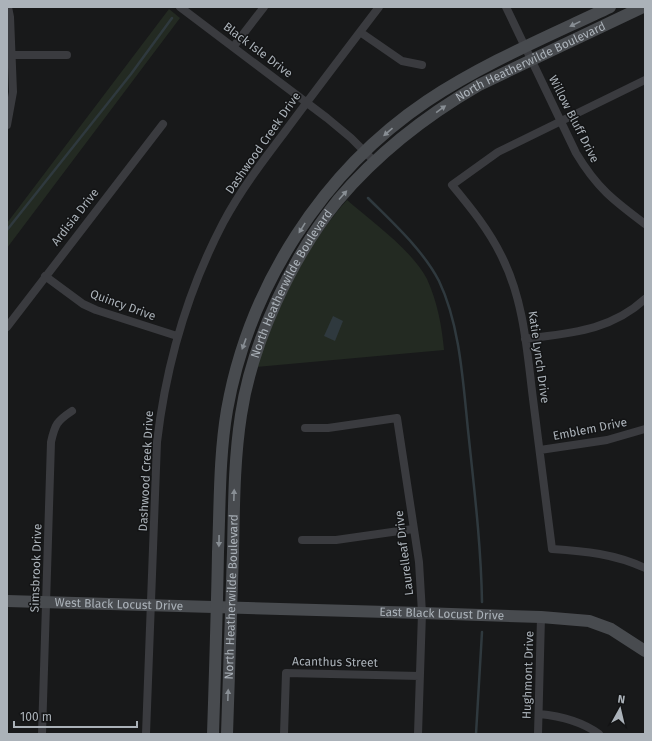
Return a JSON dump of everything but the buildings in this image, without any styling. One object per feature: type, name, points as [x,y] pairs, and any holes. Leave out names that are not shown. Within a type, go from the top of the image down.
[{"type":"main road","name":"North Heatherwilde Boulevard","points":[[213,734],[220,475],[227,411],[239,358],[256,309],[287,251],[312,211],[328,190],[366,151],[426,102],[483,68],[610,7]]},
{"type":"main road","name":"North Heatherwilde Boulevard","points":[[227,734],[238,444],[241,414],[253,362],[270,314],[300,257],[335,204],[375,162],[409,133],[455,98],[479,85],[643,7]]},
{"type":"main road","name":"West Black Locust Drive","points":[[7,601],[231,607]]},
{"type":"main road","name":"East Black Locust Drive","points":[[231,607],[422,613],[589,621],[611,629],[645,651]]},
{"type":"street","points":[[7,125],[13,92],[8,7]]},
{"type":"street","name":"Black Isle Drive","points":[[180,7],[307,102],[366,151],[375,162]]},
{"type":"street","points":[[234,46],[264,7]]},
{"type":"street","name":"Dashwood Creek Drive","points":[[146,734],[157,442],[162,400],[177,336],[201,270],[224,222],[248,182],[379,7]]},
{"type":"street","name":"Willow Bluff Drive","points":[[506,7],[531,61],[589,174],[605,193],[645,224]]},
{"type":"street","points":[[360,32],[402,61],[422,65]]},
{"type":"street","points":[[12,55],[67,55]]},
{"type":"street","points":[[561,121],[645,80]]},
{"type":"street","name":"Katie Lynch Drive","points":[[561,121],[498,152],[452,185],[481,220],[503,258],[518,300],[525,339],[552,549],[604,554],[624,559],[645,568]]},
{"type":"street","name":"Ardisia Drive","points":[[7,327],[163,124]]},
{"type":"street","name":"Quincy Drive","points":[[45,276],[83,304],[96,310],[177,336]]},
{"type":"street","points":[[525,339],[594,328],[615,320],[635,308],[645,299]]},
{"type":"street","name":"Simsbrook Drive","points":[[42,734],[51,442],[54,427],[59,419],[72,411]]},
{"type":"street","name":"Laurelleaf Drive","points":[[304,428],[328,428],[397,418],[414,529],[422,613],[418,734]]},
{"type":"street","name":"Emblem Drive","points":[[540,450],[607,440],[645,429]]},
{"type":"street","points":[[302,540],[336,540],[414,529]]},
{"type":"street","name":"Hughmont Drive","points":[[538,734],[541,618]]},
{"type":"street","name":"Acanthus Street","points":[[284,734],[286,673],[420,676]]},
{"type":"street","points":[[539,714],[557,716],[578,722],[599,734]]},
{"type":"shaded area","points":[[169,9],[180,18],[7,248],[7,223]]},
{"type":"shaded area","points":[[347,200],[390,236],[412,257],[420,268],[431,287],[442,332],[444,350],[256,367],[273,322],[305,258],[332,218]]},
{"type":"shaded area","points":[[333,316],[343,321],[335,341],[324,336]]},
{"type":"waterway","points":[[7,230],[131,74],[172,18]]},
{"type":"waterway","points":[[368,198],[407,237],[425,258],[439,281],[452,316],[460,354],[475,494],[479,537],[482,602]]},
{"type":"waterway","points":[[476,734],[482,632]]}]
